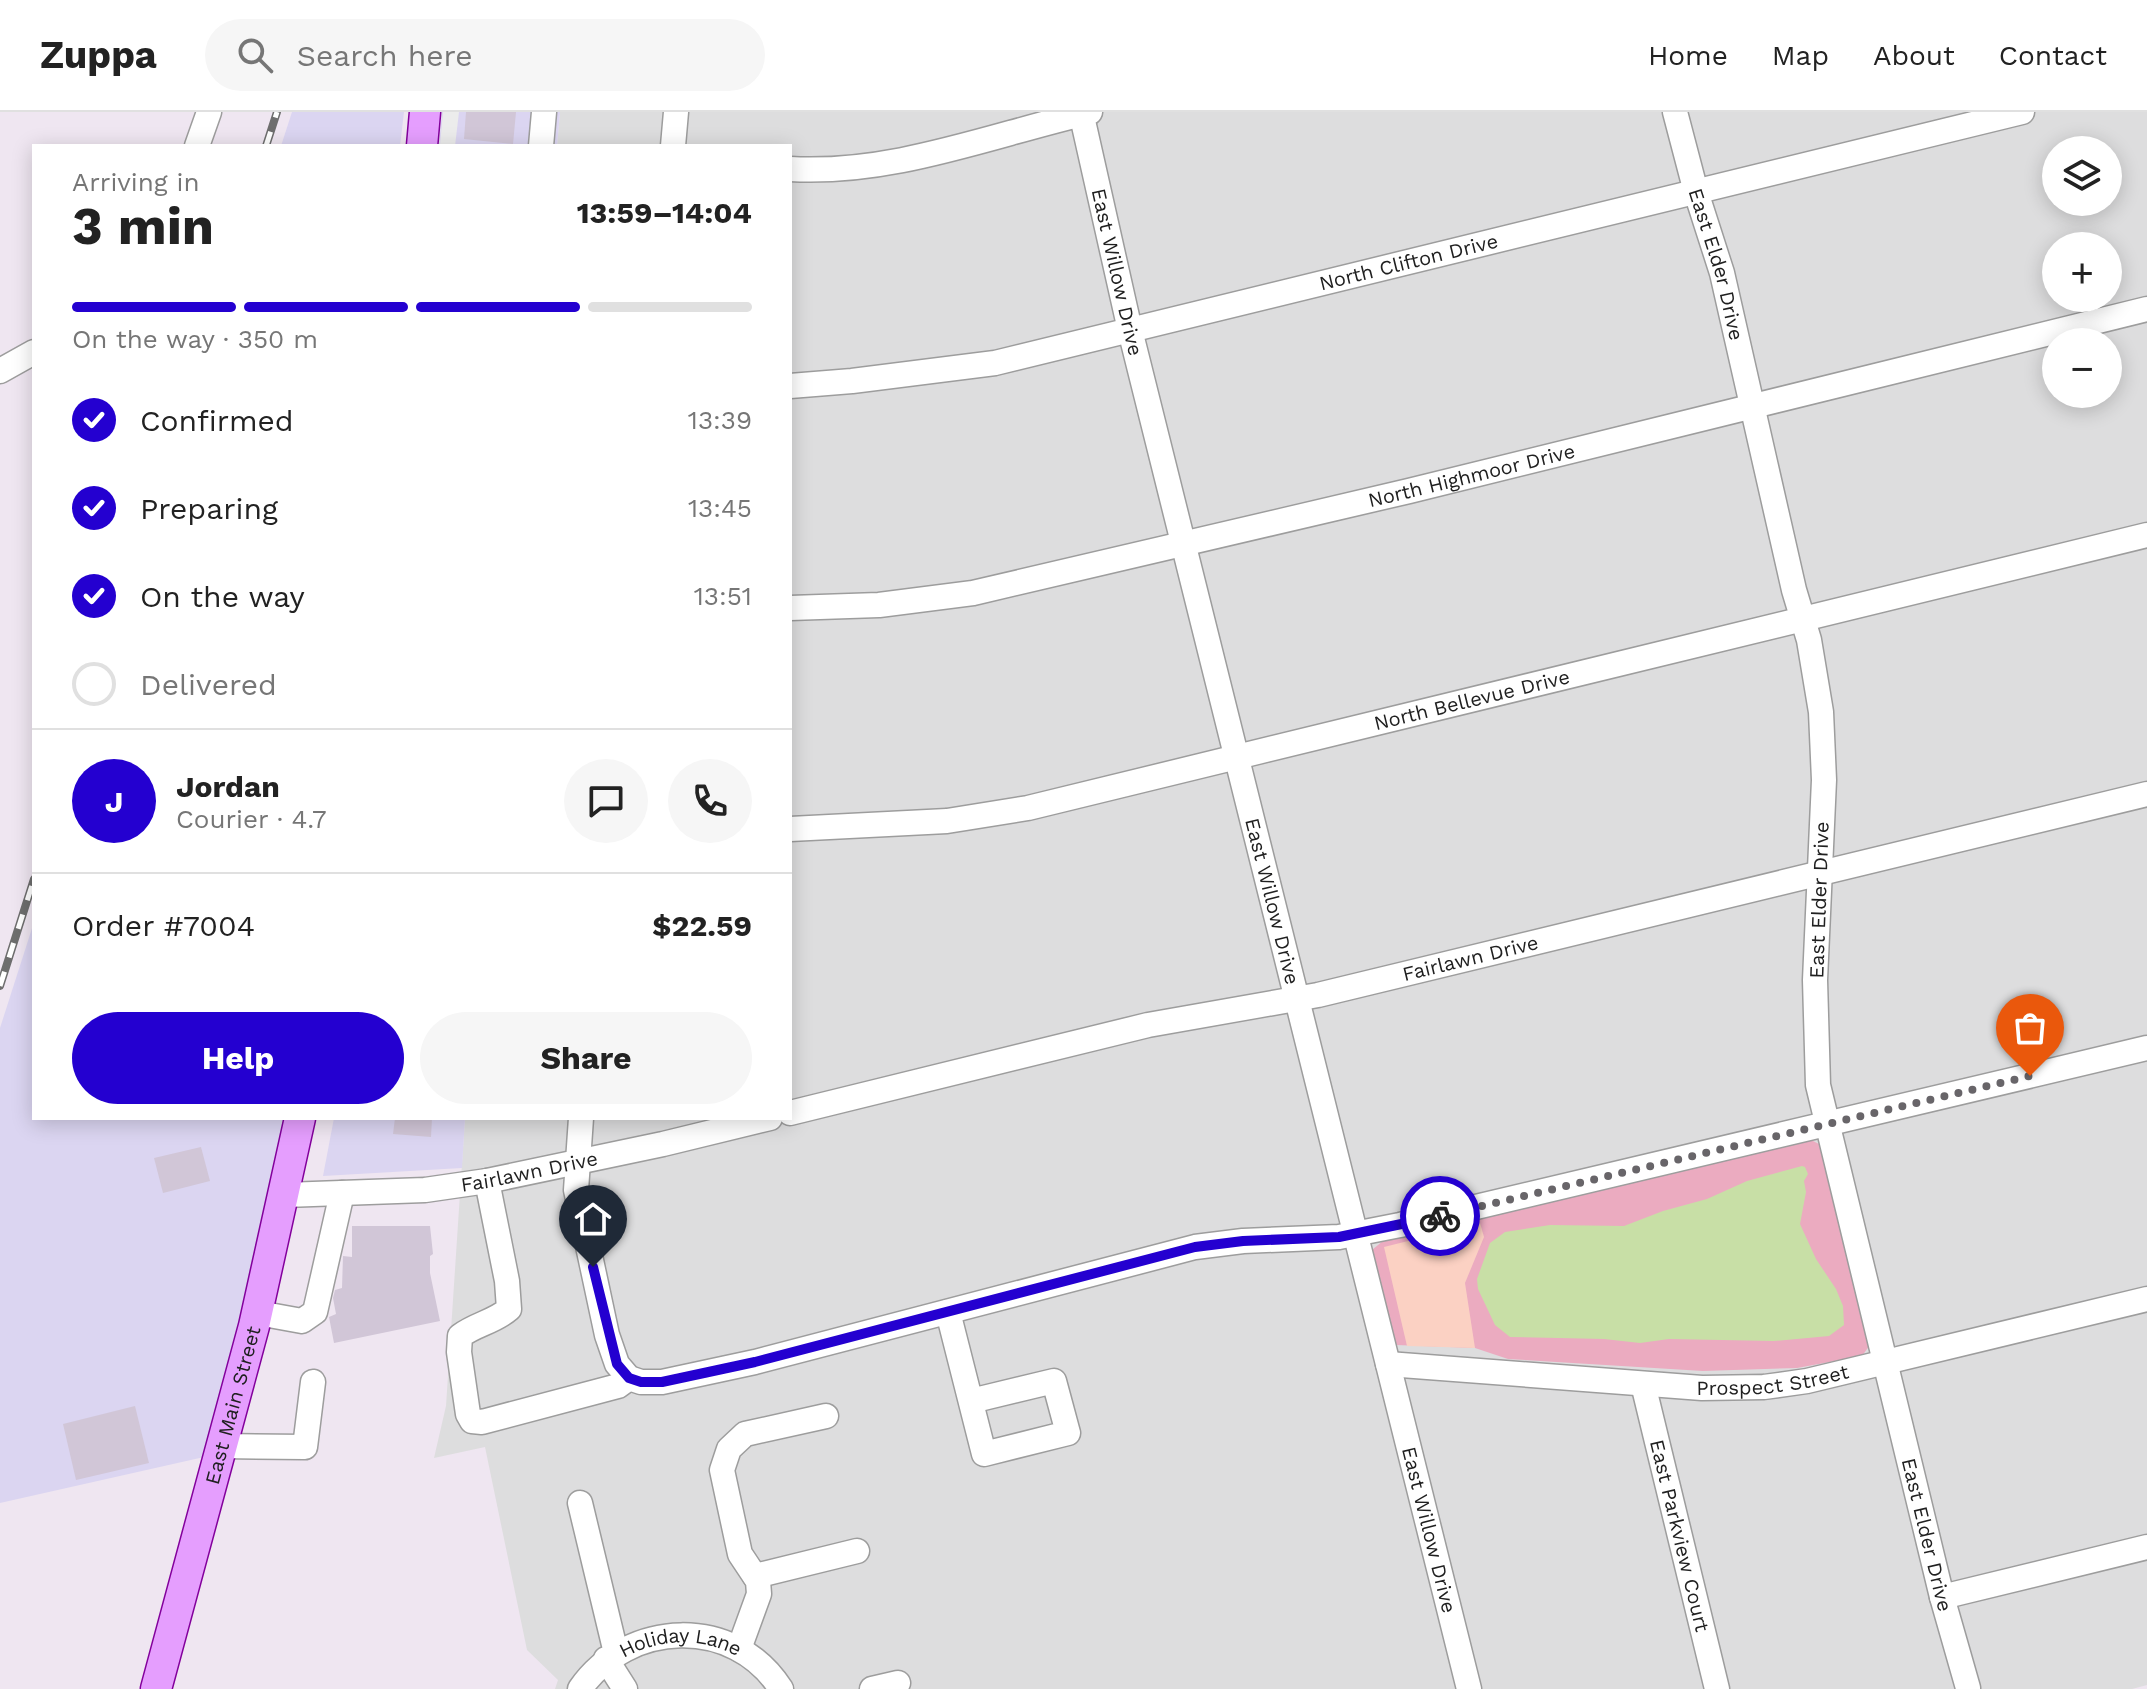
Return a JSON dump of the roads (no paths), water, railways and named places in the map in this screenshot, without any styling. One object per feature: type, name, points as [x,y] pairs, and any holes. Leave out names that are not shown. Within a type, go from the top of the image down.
[{"type":"main road","points":[[422,144],[425,112]]},
{"type":"main road","name":"East Main Street","points":[[156,1689],[258,1313],[300,1120]]},
{"type":"street","points":[[198,144],[209,112]]},
{"type":"street","points":[[541,144],[544,112]]},
{"type":"street","points":[[673,144],[676,112]]},
{"type":"street","name":"East Elder Drive","points":[[1675,112],[1722,273],[1803,620],[1821,712],[1824,780],[1815,980],[1818,1085],[1942,1597],[1968,1688]]},
{"type":"street","name":"North Clifton Drive","points":[[792,386],[995,363],[2022,112]]},
{"type":"street","points":[[792,169],[821,171],[890,163],[960,148],[1084,113]]},
{"type":"street","name":"East Willow Drive","points":[[1084,113],[1130,330],[1469,1689]]},
{"type":"street","name":"North Highmoor Drive","points":[[792,608],[879,605],[973,593],[2147,309]]},
{"type":"street","points":[[0,371],[32,353]]},
{"type":"street","name":"North Bellevue Drive","points":[[792,829],[947,821],[1028,808],[2147,535]]},
{"type":"street","name":"Fairlawn Drive","points":[[792,1113],[1148,1025],[1297,999],[2147,794]]},
{"type":"street","points":[[581,1120],[576,1190],[617,1364],[629,1378],[641,1382],[662,1382],[755,1362],[1195,1247],[1356,1234],[2147,1048]]},
{"type":"street","name":"Fairlawn Drive","points":[[285,1195],[425,1190],[487,1181],[762,1120]]},
{"type":"street","points":[[487,1181],[507,1281],[509,1309],[497,1320],[474,1326],[460,1336],[461,1367],[468,1414],[472,1421],[482,1422],[618,1386],[629,1378]]},
{"type":"street","points":[[258,1313],[302,1321],[315,1312],[342,1193]]},
{"type":"street","name":"Prospect Street","points":[[1388,1364],[1702,1388],[1764,1387],[1807,1381],[1886,1363],[2147,1299]]},
{"type":"street","points":[[948,1312],[971,1401]]},
{"type":"street","points":[[222,1446],[305,1447],[313,1382]]},
{"type":"street","name":"East Parkview Court","points":[[1643,1384],[1717,1689]]},
{"type":"street","points":[[739,1649],[759,1594],[755,1576],[740,1554],[722,1470],[729,1449],[745,1434],[826,1416]]},
{"type":"street","points":[[580,1503],[611,1656],[625,1689]]},
{"type":"street","points":[[1942,1597],[2147,1547]]},
{"type":"street","points":[[755,1576],[857,1551]]},
{"type":"street","name":"Holiday Lane","points":[[580,1689],[611,1656],[649,1639],[672,1635],[698,1636],[739,1649],[761,1664],[781,1689]]},
{"type":"street","points":[[872,1689],[898,1683]]},
{"type":"railway","points":[[267,144],[277,112]]},
{"type":"railway","points":[[0,986],[32,885]]}]
